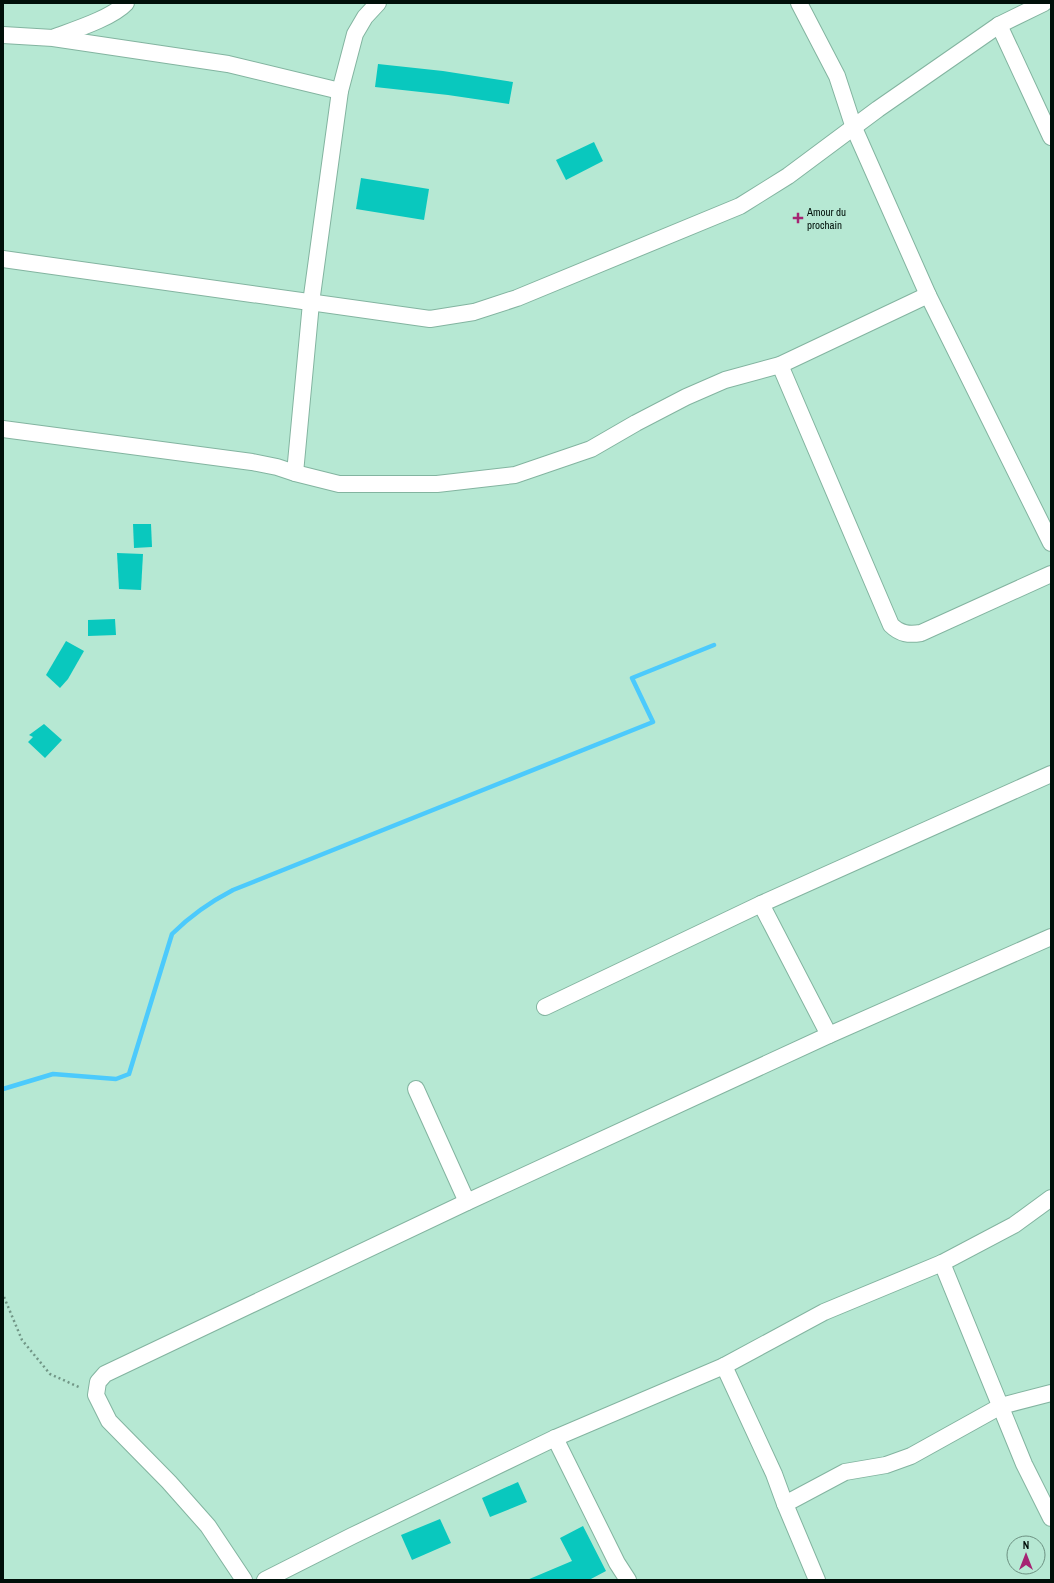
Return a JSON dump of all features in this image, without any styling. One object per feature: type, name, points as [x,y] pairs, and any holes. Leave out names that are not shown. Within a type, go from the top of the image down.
[{"type":"street","points":[[53,38],[100,19],[126,3]]},
{"type":"street","points":[[295,473],[311,303],[340,91],[355,34],[365,17],[378,3]]},
{"type":"street","points":[[799,3],[837,76],[854,128],[928,296],[1051,543]]},
{"type":"street","points":[[3,259],[430,319],[474,312],[517,298],[740,206],[788,176],[878,109],[999,25],[1044,3]]},
{"type":"street","points":[[999,25],[1051,137]]},
{"type":"street","points":[[3,35],[53,38],[228,64],[340,91]]},
{"type":"street","points":[[3,429],[252,462],[277,467],[339,484],[437,484],[515,475],[591,449],[636,423],[686,397],[725,380],[780,365],[928,296]]},
{"type":"street","points":[[780,365],[891,625],[896,630],[904,634],[921,634],[1051,574]]},
{"type":"street","points":[[545,1007],[761,904],[1051,774]]},
{"type":"street","points":[[761,904],[829,1035]]},
{"type":"street","points":[[244,1580],[208,1526],[169,1482],[109,1421],[96,1395],[98,1382],[105,1374],[467,1202],[829,1035],[1051,937]]},
{"type":"street","points":[[416,1089],[467,1202]]},
{"type":"street","points":[[265,1580],[352,1536],[555,1438],[724,1366],[824,1312],[942,1263],[1014,1225],[1051,1198]]},
{"type":"street","points":[[942,1263],[1024,1464],[1051,1518]]},
{"type":"street","points":[[724,1366],[774,1474],[817,1580]]},
{"type":"street","points":[[785,1504],[845,1472],[886,1465],[911,1456],[1001,1406],[1051,1392]]},
{"type":"street","points":[[555,1438],[617,1563],[628,1580]]},
{"type":"path","points":[[4,1297],[22,1340],[50,1374],[96,1395]]},
{"type":"building","points":[[378,64],[443,71],[513,82],[509,104],[448,95],[375,87]]},
{"type":"building","points":[[594,142],[603,161],[566,180],[556,160]]},
{"type":"building","points":[[361,178],[429,189],[424,220],[356,209]]},
{"type":"building","points":[[133,524],[151,524],[152,547],[134,548]]},
{"type":"building","points":[[117,553],[143,554],[141,590],[119,589]]},
{"type":"building","points":[[115,619],[116,635],[88,636],[88,620]]},
{"type":"building","points":[[66,641],[84,651],[68,679],[60,688],[46,675]]},
{"type":"building","points":[[44,724],[62,740],[45,758],[28,742],[33,737],[29,735]]},
{"type":"building","points":[[518,1482],[527,1502],[490,1517],[482,1498]]},
{"type":"building","points":[[440,1519],[451,1543],[412,1560],[401,1535]]},
{"type":"building","points":[[583,1526],[606,1571],[589,1580],[527,1580],[572,1561],[560,1538]]},
{"type":"waterway","points":[[3,1089],[53,1074],[116,1079],[129,1074],[172,934],[186,921],[216,899],[233,890],[653,722],[632,678],[714,645]]},
{"type":"place","name":"Amour du prochain","points":[[798,218]]}]
